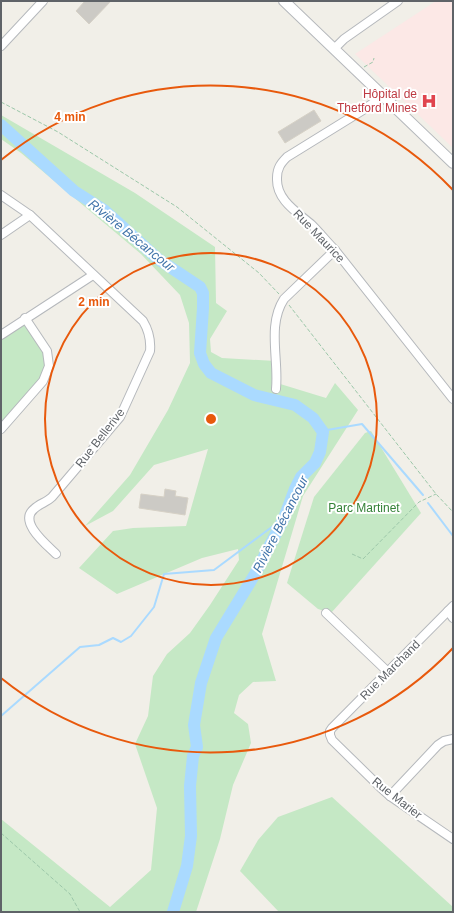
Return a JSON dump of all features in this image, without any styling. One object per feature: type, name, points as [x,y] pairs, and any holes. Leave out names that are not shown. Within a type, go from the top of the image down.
[{"type":"street","points":[[1,46],[43,1]]},
{"type":"street","points":[[284,1],[453,163]]},
{"type":"street","points":[[334,49],[344,39],[398,1]]},
{"type":"street","name":"Rue Maurice","points":[[383,96],[287,157],[280,164],[276,183],[279,194],[285,202],[314,227],[335,250],[453,399]]},
{"type":"street","name":"Rue Bellerive","points":[[1,195],[30,215],[142,321],[149,335],[150,351],[120,417],[52,497],[48,501],[33,509],[30,513],[29,522],[31,526],[47,546],[56,554]]},
{"type":"street","points":[[1,235],[30,215]]},
{"type":"street","points":[[276,389],[275,321],[279,307],[284,299],[335,250]]},
{"type":"street","points":[[1,335],[93,275]]},
{"type":"street","points":[[1,429],[43,381],[49,366],[47,351],[26,318]]},
{"type":"street","name":"Rue Marchand","points":[[330,735],[332,728],[451,612]]},
{"type":"street","points":[[326,613],[388,672]]},
{"type":"street","name":"Rue Marier","points":[[330,735],[332,740],[390,796],[453,839]]},
{"type":"street","points":[[390,796],[438,745],[444,740],[453,739]]},
{"type":"path","points":[[356,71],[373,62],[374,58]]},
{"type":"path","points":[[1,102],[58,132],[178,207],[259,273],[284,299],[436,494],[453,512]]},
{"type":"path","points":[[352,554],[363,558],[419,502],[436,494]]},
{"type":"path","points":[[1,833],[70,894],[80,912]]},
{"type":"shaded area","name":"Hôpital de Thetford Mines","points":[[436,1],[453,1],[453,148],[355,54]]},
{"type":"green space","points":[[1,115],[135,193],[215,247],[216,303],[227,311],[210,339],[211,352],[222,358],[276,361],[277,383],[326,398],[335,383],[358,410],[303,496],[262,634],[276,681],[253,682],[239,695],[234,713],[248,724],[251,743],[233,785],[220,839],[196,912],[1,912],[1,819],[110,907],[151,870],[157,808],[135,744],[148,716],[153,676],[167,654],[190,633],[239,560],[238,549],[202,558],[117,594],[79,568],[113,531],[133,528],[186,526],[208,449],[154,465],[113,511],[85,526],[130,475],[168,410],[190,363],[189,323],[180,295],[141,254],[21,153],[1,139]]},
{"type":"green space","points":[[25,318],[43,344],[46,374],[1,425],[1,335]]},
{"type":"green space","name":"Parc Martinet","points":[[371,431],[421,513],[331,613],[318,609],[287,583],[314,497],[365,433]]},
{"type":"green space","points":[[332,797],[453,907],[453,912],[279,912],[240,871],[258,840],[278,817]]},
{"type":"building","points":[[85,1],[111,1],[89,24],[76,11]]},
{"type":"building","points":[[314,110],[321,121],[285,143],[278,132]]},
{"type":"building","points":[[165,489],[176,491],[175,496],[188,498],[185,515],[139,508],[141,494],[164,497]]},
{"type":"waterway","name":"Rivière Bécancour","points":[[1,125],[74,191],[104,210],[158,259],[200,287],[203,293],[200,353],[204,364],[211,373],[254,395],[295,405],[313,418],[323,432],[320,452],[315,463],[301,477],[284,518],[255,574],[216,638],[201,683],[194,725],[197,747],[193,756],[190,786],[191,836],[187,866],[173,912]]},
{"type":"waterway","points":[[323,432],[362,424],[423,495]]},
{"type":"waterway","points":[[428,503],[453,536]]},
{"type":"waterway","points":[[1,716],[80,647],[99,645],[113,638],[121,642],[131,636],[154,607],[164,574],[214,570],[284,518]]},
{"type":"place","name":"Hôpital de Thetford Mines","points":[[429,101]]}]
